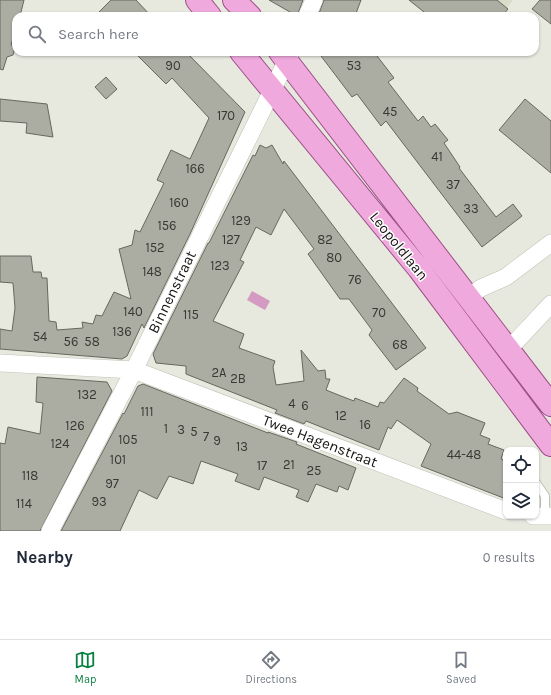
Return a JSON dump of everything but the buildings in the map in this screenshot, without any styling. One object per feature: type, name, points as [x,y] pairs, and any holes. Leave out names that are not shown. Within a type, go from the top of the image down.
[{"type":"main road","points":[[197,0],[207,12]]},
{"type":"main road","points":[[234,0],[246,12]]},
{"type":"main road","name":"Leopoldlaan","points":[[244,56],[419,269],[551,445]]},
{"type":"main road","name":"Leopoldlaan","points":[[287,56],[551,405]]},
{"type":"street","points":[[309,12],[314,0]]},
{"type":"street","name":"Binnenstraat","points":[[50,531],[134,370],[272,88],[286,56]]},
{"type":"street","points":[[469,297],[481,288],[506,277],[551,243]]},
{"type":"street","points":[[509,350],[551,304]]},
{"type":"street","name":"Twee Hagenstraat","points":[[0,363],[134,370],[503,510]]},
{"type":"lane","points":[[539,487],[545,496],[543,516]]},
{"type":"shaded area","points":[[497,0],[513,0],[507,8]]},
{"type":"shaded area","points":[[252,291],[270,301],[265,310],[247,300]]}]
